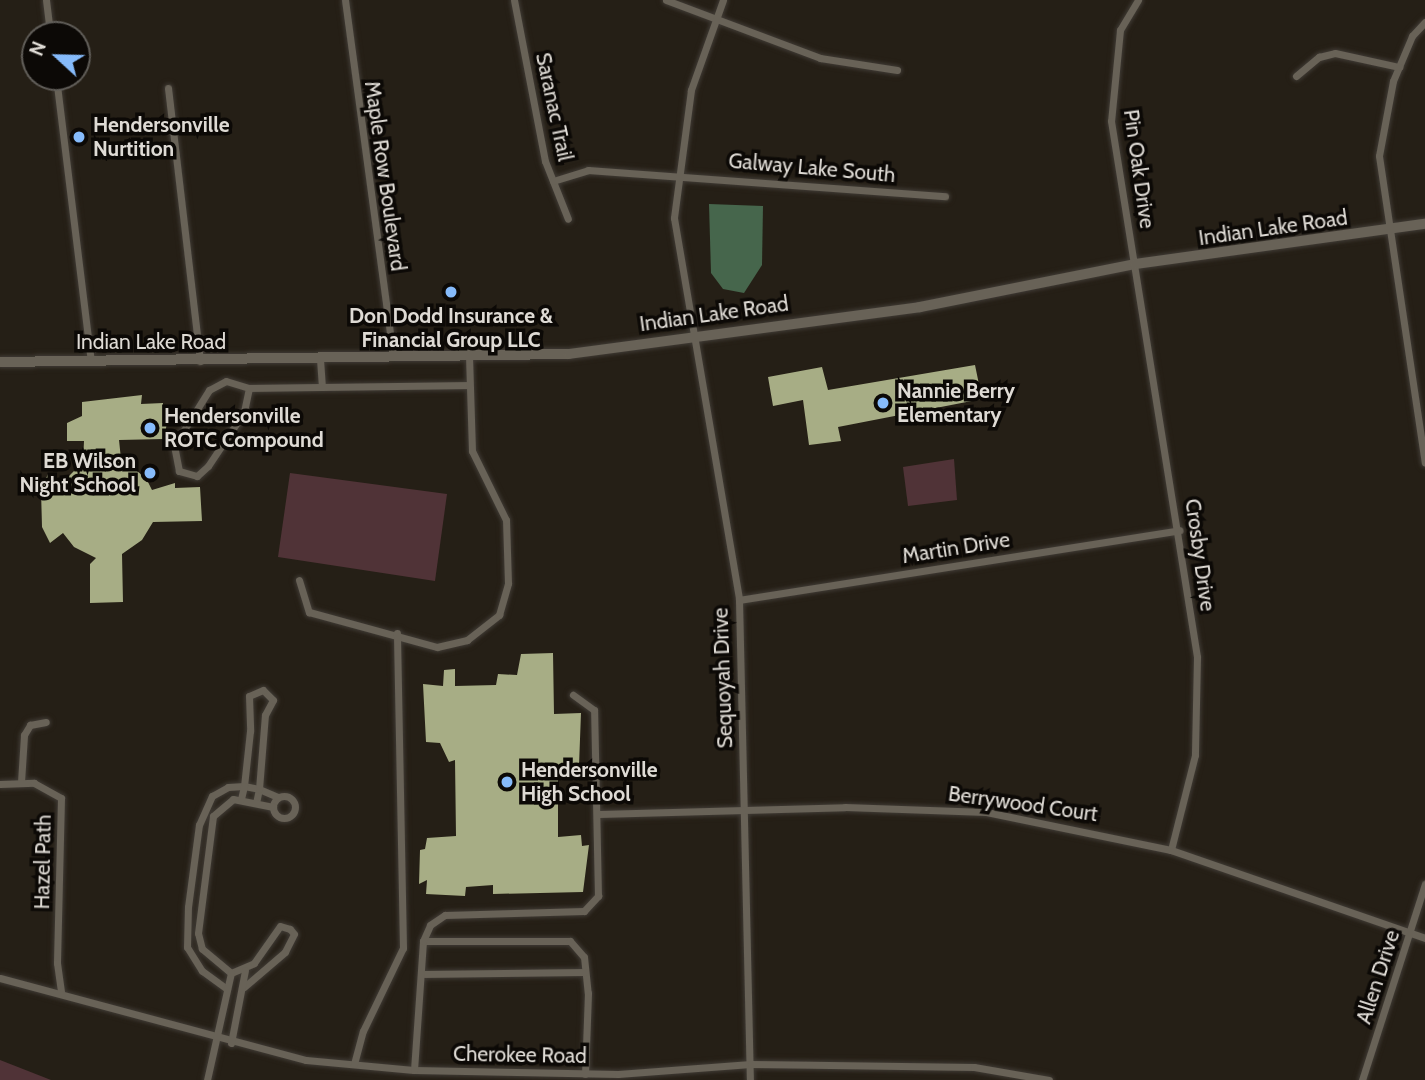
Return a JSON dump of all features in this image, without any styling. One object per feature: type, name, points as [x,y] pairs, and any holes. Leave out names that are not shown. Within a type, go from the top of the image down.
[{"type":"street","points":[[46,0],[48,21]]},
{"type":"street","name":"Maple Row Boulevard","points":[[345,0],[393,356]]},
{"type":"street","name":"Saranac Trail","points":[[514,0],[553,181],[568,219]]},
{"type":"street","points":[[666,0],[820,58],[897,70]]},
{"type":"street","name":"Sequoyah Drive","points":[[723,0],[691,90],[677,174],[674,218],[690,335],[739,600],[751,1024],[750,1080]]},
{"type":"street","name":"Pin Oak Drive","points":[[1135,264],[1111,121],[1120,30],[1138,0]]},
{"type":"street","points":[[1425,22],[1412,36],[1399,66],[1379,156],[1425,463]]},
{"type":"street","points":[[1297,76],[1319,57],[1335,53],[1399,66]]},
{"type":"street","points":[[168,88],[200,362]]},
{"type":"street","points":[[58,91],[91,362]]},
{"type":"street","name":"Galway Lake South","points":[[553,181],[588,170],[677,174],[944,197]]},
{"type":"street","name":"Indian Lake Road","points":[[0,362],[200,362],[469,354],[569,354],[690,335],[920,307],[1135,264],[1425,224]]},
{"type":"street","name":"Crosby Drive","points":[[1135,264],[1179,530],[1198,710],[1195,755],[1171,850]]},
{"type":"street","points":[[299,580],[309,612],[397,633],[437,647],[467,640],[499,615],[506,597],[506,520],[472,451],[469,354]]},
{"type":"street","points":[[320,359],[322,387]]},
{"type":"street","points":[[250,388],[244,412],[208,466],[197,476],[179,471],[174,446],[209,390],[226,381],[250,388],[470,385]]},
{"type":"street","name":"Martin Drive","points":[[739,600],[1179,530]]},
{"type":"street","points":[[354,1065],[363,1031],[403,948],[397,633]]},
{"type":"street","points":[[241,799],[249,696],[262,690],[273,700],[265,715],[256,803]]},
{"type":"street","points":[[414,1070],[423,941],[430,925],[445,915],[584,911],[598,896],[599,814],[594,710],[573,695]]},
{"type":"street","points":[[21,782],[24,735],[30,724],[46,722]]},
{"type":"street","name":"Hazel Path","points":[[0,784],[21,782],[61,798],[57,963],[61,993]]},
{"type":"street","points":[[227,989],[202,971],[187,943],[189,901],[202,814],[212,796],[244,786],[292,799],[294,813],[281,818],[273,807],[241,799],[225,800],[213,816],[201,901],[200,939],[216,965],[231,973],[245,970],[262,955],[274,931],[290,929],[294,933],[285,952],[244,987]]},
{"type":"street","points":[[273,807],[278,797]]},
{"type":"street","name":"Berrywood Court","points":[[599,814],[845,807],[985,812],[1171,850],[1425,938]]},
{"type":"street","points":[[196,846],[208,846]]},
{"type":"street","name":"Allen Drive","points":[[1362,1080],[1425,884]]},
{"type":"street","points":[[189,901],[201,901]]},
{"type":"street","points":[[187,943],[200,939]]},
{"type":"street","points":[[423,941],[570,941],[583,957],[586,972],[585,1074]]},
{"type":"street","points":[[231,1043],[244,987],[245,970]]},
{"type":"street","points":[[421,974],[586,972]]},
{"type":"street","points":[[207,1080],[220,1041],[231,973]]},
{"type":"street","name":"Cherokee Road","points":[[0,978],[61,993],[220,1041],[354,1065],[414,1070],[585,1074],[751,1064],[974,1067],[1049,1080]]},
{"type":"shaded area","points":[[709,204],[763,206],[762,265],[744,293],[723,289],[711,273]]},
{"type":"shaded area","points":[[954,459],[957,500],[908,506],[903,467]]},
{"type":"shaded area","points":[[290,473],[447,494],[435,581],[278,557]]},
{"type":"shaded area","points":[[0,1060],[51,1080],[0,1080]]},
{"type":"building","name":"Nannie Berry Elementary","points":[[975,365],[982,399],[838,427],[841,441],[809,445],[803,400],[773,406],[768,377],[822,367],[828,390]]},
{"type":"building","points":[[142,395],[141,404],[163,403],[163,413],[169,412],[164,439],[119,440],[121,459],[146,478],[152,490],[175,483],[175,488],[200,487],[202,521],[153,522],[142,540],[122,554],[123,602],[90,603],[90,564],[96,558],[74,547],[63,533],[50,543],[42,527],[41,490],[48,474],[63,482],[83,462],[84,441],[67,441],[67,423],[82,416],[82,402]]},
{"type":"building","name":"Hendersonville High School","points":[[553,653],[554,714],[581,713],[579,766],[558,768],[558,837],[581,835],[582,846],[589,845],[583,892],[493,894],[493,885],[466,887],[465,896],[426,894],[427,880],[419,884],[420,850],[425,849],[427,838],[456,836],[455,760],[449,762],[440,743],[426,742],[423,684],[443,686],[444,670],[455,669],[455,686],[496,685],[498,674],[517,675],[521,654]]},
{"type":"place","name":"Hendersonville Nurtition","points":[[79,137]]},
{"type":"place","name":"Don Dodd Insurance & Financial Group LLC","points":[[451,292]]},
{"type":"place","name":"Nannie Berry Elementary","points":[[883,403]]},
{"type":"place","name":"Hendersonville ROTC Compound","points":[[150,428]]},
{"type":"place","name":"EB Wilson Night School","points":[[150,473]]},
{"type":"place","name":"Hendersonville High School","points":[[507,782]]}]
